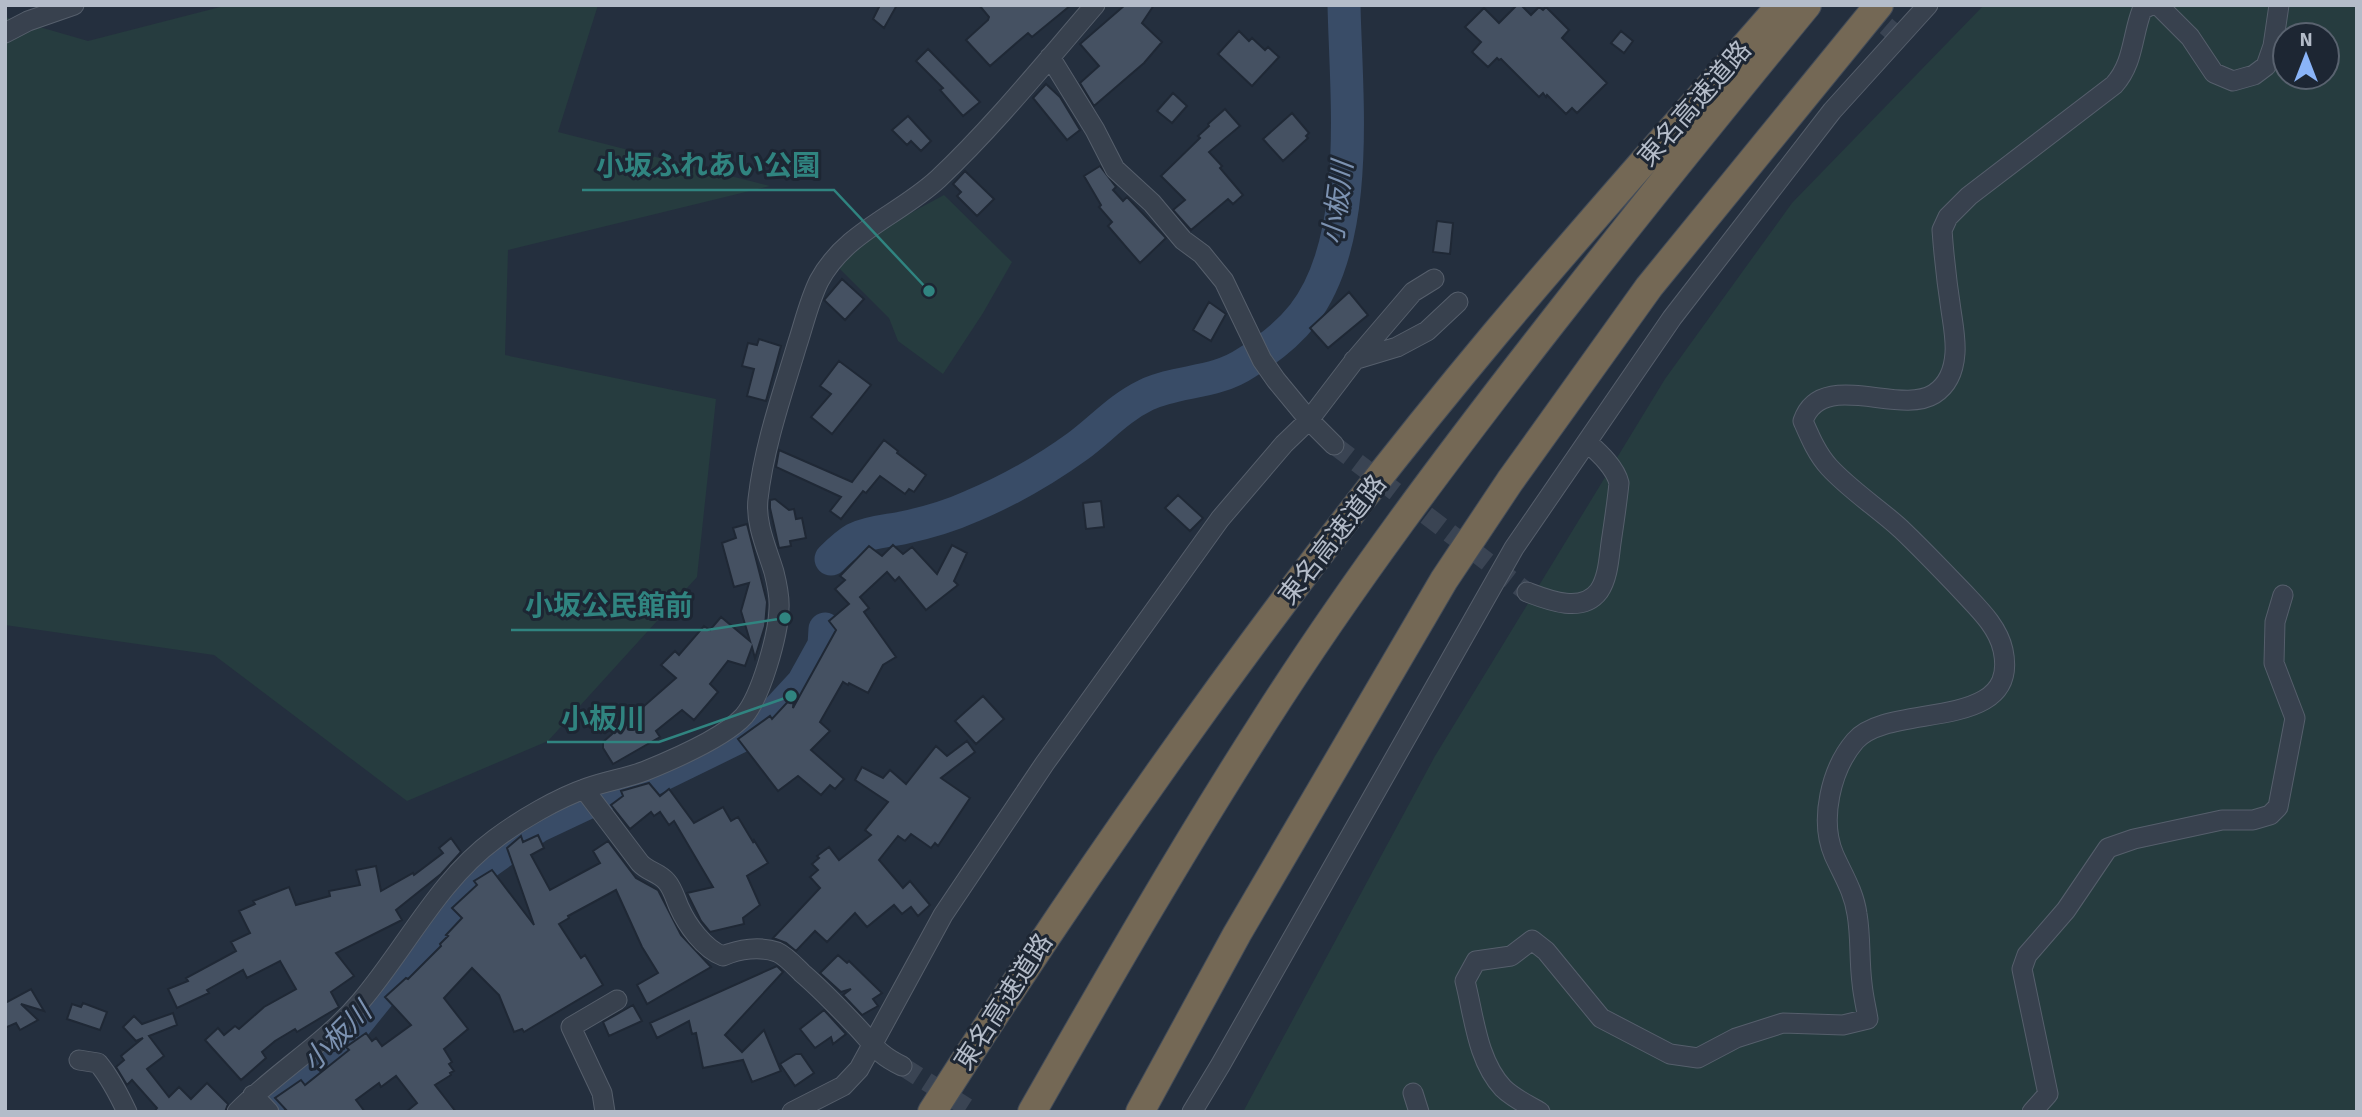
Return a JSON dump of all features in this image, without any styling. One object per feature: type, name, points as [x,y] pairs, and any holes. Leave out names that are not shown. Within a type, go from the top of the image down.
[{"type":"highway","name":"東名高速道路","points":[[932,1112],[1127,819],[1307,572],[1496,333],[1781,5]]},
{"type":"highway","name":"東名高速道路","points":[[1032,1112],[1171,871],[1266,719],[1360,579],[1471,427],[1632,220],[1807,5]]},
{"type":"highway","points":[[1140,1112],[1310,808],[1444,580],[1488,514],[1649,287],[1879,5]]},
{"type":"street","points":[[5,33],[28,21],[74,5]]},
{"type":"street","points":[[237,1112],[253,1095],[301,1058],[361,1001],[446,885],[495,839],[584,789],[644,771],[728,730],[743,716],[754,701],[775,641],[779,609],[777,587],[757,502],[782,393],[807,310],[820,280],[838,254],[860,233],[935,182],[994,123],[1095,5]]},
{"type":"street","points":[[1192,1112],[1500,572],[1672,318],[1832,111],[1928,5]]},
{"type":"street","points":[[1540,1112],[1504,1088],[1489,1068],[1478,1037],[1465,981],[1476,961],[1511,956],[1532,940],[1546,951],[1601,1018],[1670,1054],[1698,1058],[1735,1038],[1783,1023],[1843,1025],[1868,1019],[1862,984],[1857,914],[1852,891],[1828,836],[1827,818],[1836,774],[1843,758],[1864,731],[1884,724],[1951,712],[1994,693],[2003,680],[2003,649],[1983,614],[1947,575],[1901,530],[1828,467],[1803,421],[1807,409],[1822,399],[1840,396],[1917,399],[1934,394],[1950,377],[1955,352],[1942,230],[1948,217],[1969,195],[2114,85],[2122,76],[2129,60],[2143,10],[2151,5]]},
{"type":"street","points":[[2158,5],[2190,37],[2214,73],[2233,81],[2254,75],[2266,66],[2273,46],[2279,5]]},
{"type":"street","points":[[1050,57],[1095,130],[1115,169],[1152,203],[1183,240],[1202,254],[1224,281],[1262,360],[1309,420],[1334,445]]},
{"type":"street","points":[[792,1112],[843,1086],[859,1069],[943,915],[1045,763],[1220,519],[1284,444],[1309,420],[1354,360],[1413,292],[1434,279]]},
{"type":"street","points":[[1354,360],[1397,347],[1427,331],[1458,302]]},
{"type":"street","points":[[1527,592],[1547,600],[1583,602],[1598,592],[1607,573],[1619,483],[1617,475],[1587,442]]},
{"type":"street","points":[[2032,1112],[2048,1094],[2022,969],[2027,955],[2066,909],[2108,848],[2134,839],[2222,820],[2253,820],[2270,815],[2278,807],[2295,718],[2274,663],[2275,622],[2283,594]]},
{"type":"street","points":[[584,789],[640,863],[667,881],[686,919],[708,948],[723,956],[744,950],[768,950],[780,954],[834,1003],[861,1031],[871,1046],[887,1059],[902,1066]]},
{"type":"street","points":[[605,1112],[602,1093],[571,1027],[617,1000]]},
{"type":"street","points":[[79,1060],[97,1063],[106,1073],[127,1112]]},
{"type":"street","points":[[253,1095],[270,1112]]},
{"type":"green space","points":[[228,5],[598,5],[558,132],[770,186],[508,250],[505,355],[716,399],[697,577],[548,741],[407,801],[214,655],[5,625],[5,17],[88,41]]},
{"type":"green space","points":[[1984,5],[2357,5],[2357,1112],[1243,1112],[1435,756],[1665,379],[1792,203]]},
{"type":"green space","points":[[944,195],[1012,262],[943,374],[898,341],[889,318],[839,268],[870,235]]},
{"type":"building","points":[[880,5],[897,5],[884,28],[873,19]]},
{"type":"building","points":[[979,5],[1071,5],[1032,37],[1028,33],[990,66],[966,40],[988,20],[989,17]]},
{"type":"building","points":[[1125,5],[1154,5],[1142,23],[1162,42],[1144,63],[1094,106],[1080,83],[1099,66],[1080,44]]},
{"type":"building","points":[[1517,5],[1521,5],[1531,15],[1539,7],[1543,10],[1546,7],[1569,30],[1562,38],[1607,83],[1577,113],[1572,108],[1566,114],[1543,93],[1539,97],[1501,59],[1497,58],[1488,67],[1472,52],[1481,42],[1465,27],[1484,8],[1499,23]]},
{"type":"building","points":[[1239,31],[1249,41],[1252,38],[1265,50],[1268,47],[1279,57],[1252,86],[1218,54]]},
{"type":"building","points":[[1621,31],[1633,41],[1624,53],[1611,43]]},
{"type":"building","points":[[928,49],[980,102],[963,116],[940,90],[943,88],[916,61]]},
{"type":"building","points":[[1046,84],[1060,97],[1080,130],[1067,140],[1033,98]]},
{"type":"building","points":[[1173,93],[1187,106],[1172,123],[1157,111]]},
{"type":"building","points":[[1225,109],[1240,126],[1209,152],[1243,195],[1233,204],[1228,199],[1191,230],[1173,210],[1185,200],[1161,176]]},
{"type":"building","points":[[1292,113],[1309,133],[1306,136],[1308,138],[1283,161],[1263,139]]},
{"type":"building","points":[[908,116],[931,141],[921,151],[911,141],[907,145],[892,130]]},
{"type":"building","points":[[1100,166],[1116,187],[1113,190],[1123,201],[1127,197],[1166,238],[1140,263],[1108,226],[1112,222],[1099,207],[1101,205],[1084,176]]},
{"type":"building","points":[[965,171],[994,199],[977,216],[957,196],[961,192],[953,184]]},
{"type":"building","points":[[1437,221],[1453,223],[1450,254],[1433,252]]},
{"type":"building","points":[[842,279],[864,299],[845,320],[824,300]]},
{"type":"building","points":[[1349,292],[1368,315],[1328,348],[1310,328]]},
{"type":"building","points":[[1209,302],[1226,314],[1211,341],[1193,330]]},
{"type":"building","points":[[759,339],[781,346],[766,401],[747,396],[754,369],[742,366],[748,343],[757,345]]},
{"type":"building","points":[[839,361],[871,385],[832,434],[811,417],[831,394],[820,386]]},
{"type":"building","points":[[884,440],[926,475],[914,492],[909,489],[905,494],[880,476],[866,493],[863,491],[841,519],[830,511],[841,497],[776,467],[779,450],[852,482]]},
{"type":"building","points":[[1178,495],[1203,518],[1190,531],[1165,508]]},
{"type":"building","points":[[775,499],[789,510],[794,509],[796,519],[802,518],[806,538],[790,541],[791,546],[779,548],[770,508],[770,500]]},
{"type":"building","points":[[1101,501],[1104,527],[1086,529],[1083,503]]},
{"type":"building","points":[[747,524],[767,602],[765,626],[755,658],[752,647],[745,666],[728,661],[710,684],[718,692],[694,720],[682,710],[656,731],[660,737],[613,764],[603,748],[603,742],[676,678],[661,665],[675,651],[679,655],[704,626],[710,630],[721,617],[750,641],[741,611],[749,583],[734,587],[722,543],[736,538],[733,528]]},
{"type":"building","points":[[893,545],[903,554],[912,547],[937,574],[952,545],[967,553],[954,581],[958,585],[926,610],[899,577],[895,581],[887,572],[860,597],[869,608],[864,612],[896,657],[883,665],[868,693],[843,682],[820,722],[830,731],[811,750],[844,779],[835,789],[830,785],[821,795],[798,776],[778,791],[738,739],[770,716],[772,719],[794,695],[793,708],[836,630],[829,621],[849,604],[835,589],[845,580],[840,576],[869,546],[882,556]]},
{"type":"building","points":[[983,696],[1004,719],[976,744],[955,721]]},
{"type":"building","points":[[967,741],[975,752],[941,778],[970,798],[938,846],[935,843],[931,848],[911,834],[905,841],[898,836],[879,860],[903,888],[910,881],[930,905],[918,916],[911,907],[902,914],[894,905],[867,927],[855,913],[827,942],[815,931],[796,951],[773,938],[820,888],[810,877],[818,870],[812,864],[819,858],[817,856],[829,847],[839,860],[871,835],[865,830],[888,802],[855,780],[862,767],[883,778],[890,770],[906,784],[936,746],[947,756]]},
{"type":"building","points":[[649,783],[660,796],[669,789],[694,823],[723,807],[731,821],[738,817],[753,842],[754,840],[768,863],[747,876],[760,905],[743,918],[744,924],[710,932],[701,921],[687,893],[713,887],[674,821],[669,825],[660,812],[654,816],[651,812],[630,829],[611,805],[623,796],[621,791]]},
{"type":"building","points":[[538,835],[544,848],[531,855],[550,890],[600,863],[593,851],[608,841],[636,878],[658,890],[681,935],[711,967],[647,1004],[637,985],[658,973],[642,947],[616,890],[568,916],[569,918],[559,924],[581,958],[585,955],[603,985],[524,1032],[522,1029],[514,1032],[499,995],[472,968],[444,998],[468,1029],[444,1049],[454,1071],[435,1085],[456,1112],[406,1112],[417,1103],[396,1076],[381,1087],[379,1083],[356,1100],[365,1112],[288,1112],[275,1098],[301,1080],[305,1085],[349,1050],[346,1047],[366,1033],[372,1041],[376,1038],[382,1046],[411,1025],[385,997],[408,979],[441,946],[448,936],[446,935],[462,918],[452,908],[477,885],[474,881],[492,870],[534,925],[507,848],[521,836],[523,842]]},
{"type":"building","points":[[451,838],[461,852],[441,874],[396,910],[402,920],[336,953],[354,976],[331,992],[339,1007],[297,1032],[295,1029],[275,1041],[262,1052],[266,1058],[241,1080],[205,1040],[218,1028],[224,1035],[235,1026],[239,1029],[264,1007],[296,989],[280,961],[247,978],[243,970],[207,990],[209,993],[177,1008],[168,989],[188,981],[186,978],[236,951],[231,942],[250,933],[239,911],[255,904],[253,901],[289,887],[296,905],[330,896],[329,891],[360,885],[356,870],[376,866],[381,891],[413,873],[414,875],[443,853],[439,848]]},
{"type":"building","points":[[838,955],[847,963],[849,961],[882,993],[873,999],[878,1006],[862,1015],[843,995],[851,989],[841,992],[820,973]]},
{"type":"building","points":[[777,966],[783,972],[725,1035],[742,1052],[764,1030],[781,1071],[752,1082],[743,1060],[703,1068],[696,1033],[692,1034],[689,1021],[657,1038],[650,1023]]},
{"type":"building","points":[[31,989],[44,1011],[21,1004],[38,1020],[20,1030],[16,1023],[5,1028],[5,1003]]},
{"type":"building","points":[[83,1003],[107,1012],[100,1030],[67,1019],[72,1004],[81,1007]]},
{"type":"building","points":[[633,1005],[642,1021],[609,1036],[603,1022]]},
{"type":"building","points":[[824,1010],[846,1034],[833,1044],[831,1037],[815,1048],[800,1029]]},
{"type":"building","points":[[173,1013],[177,1025],[149,1036],[164,1056],[147,1069],[169,1097],[179,1087],[191,1099],[207,1083],[228,1104],[225,1112],[154,1112],[157,1108],[132,1080],[127,1085],[116,1067],[124,1060],[121,1056],[143,1038],[136,1041],[123,1027],[134,1016],[142,1024]]},
{"type":"building","points":[[796,1054],[801,1054],[814,1073],[795,1086],[780,1064]]},
{"type":"waterway","name":"小板川","points":[[831,559],[848,543],[860,537],[938,519],[1000,493],[1066,455],[1136,400],[1158,390],[1234,370],[1269,348],[1297,322],[1322,284],[1335,247],[1342,208],[1347,123],[1344,5]]},
{"type":"waterway","name":"小板川","points":[[255,1112],[341,1042],[486,863],[538,826],[608,793],[647,782],[745,734],[778,710],[803,683],[824,645],[825,629]]},
{"type":"tunnel","points":[[1864,7],[1900,38]]},
{"type":"tunnel","points":[[1334,445],[1527,592]]},
{"type":"tunnel","points":[[902,1066],[974,1112]]},
{"type":"place","name":"小坂ふれあい公園","points":[[929,291]]},
{"type":"place","name":"小坂公民館前","points":[[785,618]]},
{"type":"place","name":"小板川","points":[[791,696]]}]
